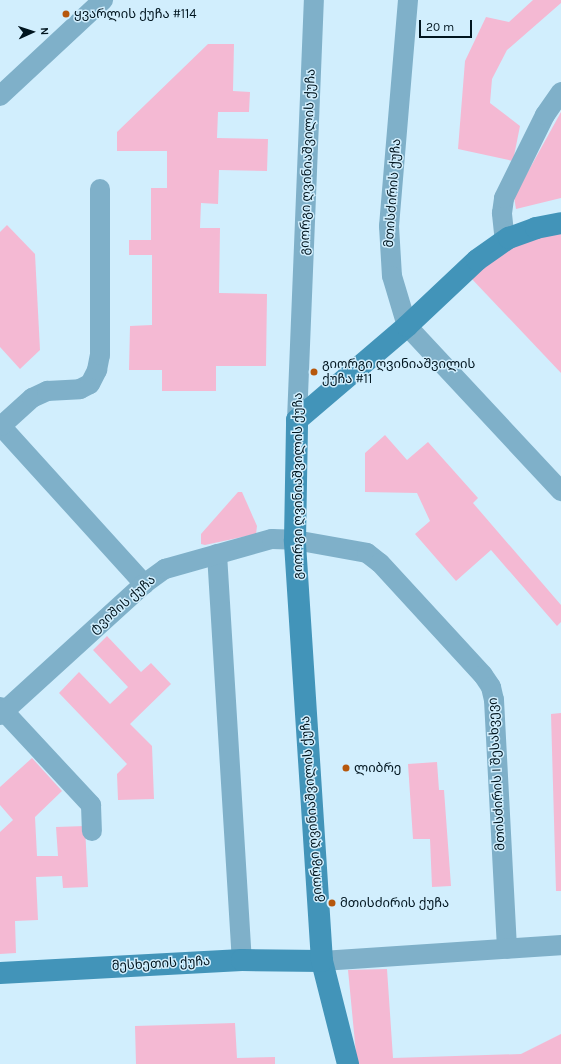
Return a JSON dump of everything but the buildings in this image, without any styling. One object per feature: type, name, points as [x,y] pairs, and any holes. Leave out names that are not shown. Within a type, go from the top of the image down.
[{"type":"street","points":[[0,96],[103,0]]},
{"type":"street","name":"გიორგი ღვინიაშვილის ქუჩა","points":[[314,0],[297,420],[295,540],[322,961],[348,1064]]},
{"type":"street","name":"მთისძირის ქუჩა","points":[[408,0],[389,226],[392,276],[407,326],[561,491]]},
{"type":"street","points":[[509,238],[504,233],[502,213],[504,198],[545,115],[561,92]]},
{"type":"street","points":[[100,189],[100,355],[97,370],[90,384],[80,389],[47,391],[32,398],[0,425],[144,584]]},
{"type":"street","points":[[297,420],[407,326],[477,260],[509,238],[536,228],[561,223]]},
{"type":"street","name":"ტვიშის ქუჩა","points":[[1,711],[144,584],[165,569],[272,539],[295,540]]},
{"type":"street","name":"მთისძირის I შესახვევი","points":[[295,540],[367,553],[380,563],[483,674],[491,687],[494,700],[507,948]]},
{"type":"street","points":[[217,554],[242,960]]},
{"type":"street","points":[[1,711],[91,805],[92,831]]},
{"type":"street","points":[[322,961],[561,945]]},
{"type":"street","name":"მესხეთის ქუჩა","points":[[0,973],[242,960],[322,961]]},
{"type":"shaded area","points":[[533,0],[561,0],[561,3],[507,50],[492,79],[490,103],[520,126],[513,161],[458,149],[465,61],[486,17],[509,22]]},
{"type":"shaded area","points":[[208,44],[234,44],[233,91],[250,92],[249,112],[218,112],[217,138],[268,139],[267,171],[219,170],[218,204],[201,203],[200,228],[220,228],[219,293],[267,294],[266,366],[216,366],[216,391],[162,391],[162,370],[129,370],[130,326],[152,325],[152,255],[129,255],[129,240],[151,240],[151,188],[167,188],[167,151],[117,151],[117,132]]},
{"type":"shaded area","points":[[561,112],[561,198],[516,209],[514,197]]},
{"type":"shaded area","points":[[7,225],[35,254],[40,350],[20,369],[0,347],[0,232]]},
{"type":"shaded area","points":[[561,233],[561,373],[470,277],[486,263],[532,237]]},
{"type":"shaded area","points":[[385,435],[407,460],[428,442],[478,498],[473,503],[561,605],[561,622],[557,626],[491,550],[456,581],[415,534],[430,521],[417,493],[365,492],[365,453]]},
{"type":"shaded area","points":[[238,492],[242,492],[257,526],[256,534],[205,545],[201,544],[201,534]]},
{"type":"shaded area","points":[[107,636],[141,672],[151,663],[171,684],[130,724],[152,746],[154,799],[118,800],[117,774],[127,764],[59,693],[79,672],[110,704],[128,687],[93,650]]},
{"type":"shaded area","points":[[561,713],[561,891],[556,891],[551,714]]},
{"type":"shaded area","points":[[32,758],[62,791],[35,817],[37,856],[58,856],[56,827],[85,826],[88,887],[63,888],[62,876],[36,877],[38,920],[15,921],[16,953],[0,954],[0,832],[13,820],[0,805],[0,787]]},
{"type":"shaded area","points":[[437,762],[439,790],[444,790],[451,886],[432,887],[430,839],[413,839],[408,764]]},
{"type":"shaded area","points":[[387,969],[393,1058],[521,1054],[561,1034],[561,1064],[357,1064],[348,970]]},
{"type":"shaded area","points":[[235,1023],[237,1058],[275,1057],[275,1064],[136,1064],[135,1026]]},
{"type":"place","name":"ყვარლის ქუჩა #114","points":[[66,14]]},
{"type":"place","name":"გიორგი ღვინიაშვილის ქუჩა #11","points":[[314,372]]},
{"type":"place","name":"ლიბრე","points":[[346,768]]},
{"type":"place","name":"მთისძირის ქუჩა","points":[[332,903]]}]
